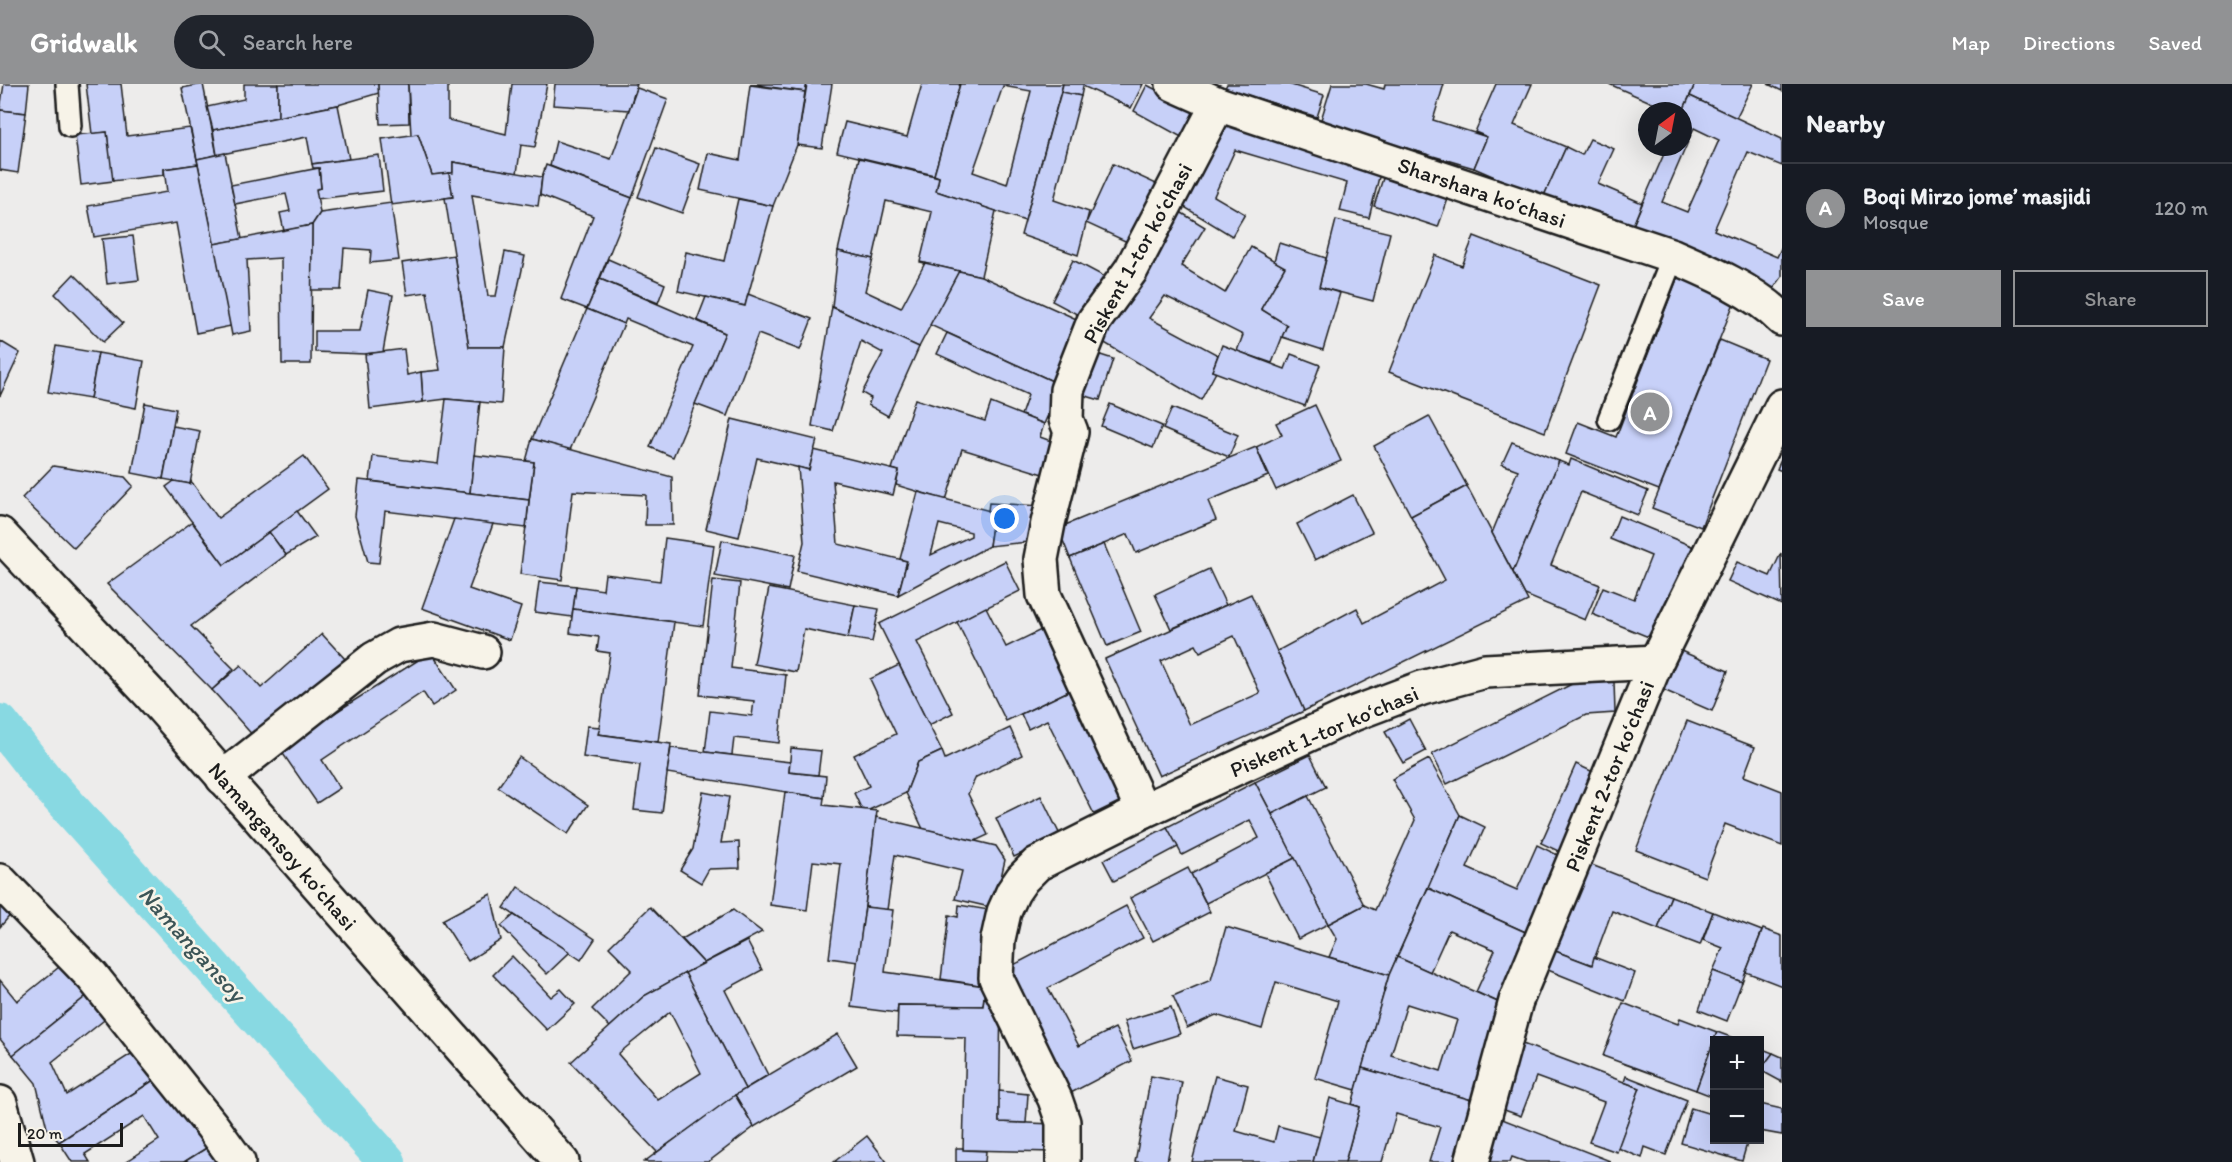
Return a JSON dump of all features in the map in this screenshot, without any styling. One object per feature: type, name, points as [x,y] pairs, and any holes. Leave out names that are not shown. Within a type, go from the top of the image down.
[{"type":"street","name":"Sharshara koʻchasi","points":[[1173,84],[1218,104],[1673,256],[1778,306]]},
{"type":"street","name":"Piskent 1-tor koʻchasi","points":[[1143,811],[1044,595],[1041,559],[1071,432],[1066,420],[1067,390],[1094,321],[1131,270],[1218,104]]},
{"type":"street","name":"Piskent 2-tor koʻchasi","points":[[1472,1162],[1516,1001],[1656,662],[1782,406]]},
{"type":"street","name":"Namangansoy koʻchasi","points":[[0,534],[151,695],[562,1162]]},
{"type":"street","points":[[223,778],[374,659],[399,645],[434,639],[483,652]]},
{"type":"street","name":"Piskent 1-tor koʻchasi","points":[[1063,1162],[1063,1122],[996,978],[998,939],[1004,912],[1013,892],[1036,864],[1143,811],[1353,714],[1422,688],[1485,671],[1656,662]]},
{"type":"street","points":[[0,881],[92,976],[238,1162]]},
{"type":"street","points":[[0,1103],[16,1162]]},
{"type":"lane","points":[[66,84],[70,126]]},
{"type":"lane","points":[[1609,419],[1673,256]]},
{"type":"building","points":[[4,84],[29,84],[26,113],[0,110]]},
{"type":"building","points":[[86,84],[121,84],[127,136],[190,128],[198,164],[164,169],[164,175],[112,181],[107,132],[92,134]]},
{"type":"building","points":[[203,84],[217,155],[197,159],[182,88]]},
{"type":"building","points":[[244,84],[278,84],[278,117],[213,130],[207,107],[244,99]]},
{"type":"building","points":[[278,84],[378,84],[379,93],[338,105],[278,117]]},
{"type":"building","points":[[378,84],[408,84],[409,123],[380,124]]},
{"type":"building","points":[[408,84],[448,84],[448,120],[506,134],[512,84],[547,84],[535,147],[521,145],[517,173],[453,162],[453,173],[432,175],[418,134],[411,135]]},
{"type":"building","points":[[555,84],[637,84],[629,110],[553,105]]},
{"type":"building","points":[[750,84],[807,84],[805,92]]},
{"type":"building","points":[[807,84],[832,84],[822,148],[797,145]]},
{"type":"building","points":[[922,84],[960,84],[934,175],[837,152],[845,122],[907,137]]},
{"type":"building","points":[[960,84],[1063,84],[1025,221],[936,191],[939,177],[934,175]],"holes":[[[1003,86],[1031,91],[1007,184],[973,172]]]},
{"type":"building","points":[[1063,84],[1143,84],[1131,108],[1083,86],[1081,96],[1061,92]]},
{"type":"building","points":[[1227,84],[1288,84],[1324,95],[1317,117],[1225,88]]},
{"type":"building","points":[[1332,84],[1366,84],[1384,89],[1385,84],[1444,84],[1433,120],[1487,137],[1474,168],[1320,123]]},
{"type":"building","points":[[1496,84],[1532,84],[1514,125],[1566,147],[1543,198],[1474,168],[1487,137],[1475,132]]},
{"type":"building","points":[[1609,84],[1695,84],[1687,102],[1650,102]]},
{"type":"building","points":[[1695,84],[1753,84],[1736,118],[1690,96]]},
{"type":"building","points":[[1768,84],[1782,84],[1782,91]]},
{"type":"building","points":[[750,85],[805,92],[797,145],[773,206],[700,190],[708,153],[740,160]]},
{"type":"building","points":[[1147,85],[1199,112],[1185,139],[1134,111]]},
{"type":"building","points":[[637,88],[668,99],[632,198],[550,166],[556,141],[611,159]]},
{"type":"building","points":[[1061,92],[1081,96],[1054,200],[1089,212],[1078,255],[1021,235]]},
{"type":"building","points":[[1690,96],[1782,139],[1782,166],[1748,152],[1714,230],[1777,257],[1782,246],[1782,277],[1774,288],[1633,225],[1663,156],[1682,156],[1662,202],[1687,212],[1719,140],[1694,128],[1692,133],[1692,102],[1687,102]]},
{"type":"building","points":[[338,105],[349,159],[312,164],[307,137],[217,155],[213,130]]},
{"type":"building","points":[[0,110],[26,113],[18,173],[0,170]]},
{"type":"building","points":[[1220,118],[1382,165],[1369,218],[1340,211],[1347,183],[1235,150],[1214,196],[1245,214],[1232,236],[1181,205]]},
{"type":"building","points":[[107,132],[113,181],[81,185],[75,135]]},
{"type":"building","points":[[418,134],[432,175],[449,173],[453,197],[391,205],[382,139]]},
{"type":"building","points":[[1590,139],[1614,149],[1598,184],[1642,203],[1633,225],[1543,198],[1566,147],[1582,155]]},
{"type":"building","points":[[656,148],[700,164],[682,213],[638,197]]},
{"type":"building","points":[[225,153],[242,239],[214,244],[197,159]]},
{"type":"building","points":[[379,155],[383,191],[317,199],[316,189],[321,188],[319,168],[313,168],[312,164]]},
{"type":"building","points":[[859,158],[939,177],[936,191],[996,211],[981,276],[920,262],[932,212],[886,201],[873,259],[838,251]]},
{"type":"building","points":[[453,162],[542,177],[538,206],[472,195],[488,296],[496,296],[505,252],[525,256],[505,347],[469,347],[445,198],[453,197],[449,173],[453,173]]},
{"type":"building","points":[[198,164],[231,326],[196,333],[176,223],[94,237],[88,206],[167,192],[164,169]]},
{"type":"building","points":[[1113,164],[1163,187],[1136,246],[1086,223]]},
{"type":"building","points":[[546,165],[632,198],[587,309],[561,299],[593,216],[540,195]]},
{"type":"building","points":[[1387,166],[1452,188],[1438,227],[1374,206]]},
{"type":"building","points":[[319,168],[321,188],[316,189],[320,213],[312,225],[284,231],[280,213],[290,211],[286,194],[235,204],[231,185]]},
{"type":"building","points":[[738,199],[773,206],[745,306],[678,291],[686,252],[724,261]]},
{"type":"building","points":[[391,203],[399,260],[370,263],[371,250],[344,248],[341,290],[311,290],[312,225],[320,213]]},
{"type":"building","points":[[1177,210],[1205,227],[1181,266],[1225,293],[1251,247],[1285,267],[1261,309],[1287,325],[1272,363],[1237,351],[1243,335],[1165,296],[1149,318],[1218,355],[1212,371],[1216,372],[1201,400],[1091,335]]},
{"type":"building","points":[[1336,220],[1390,233],[1373,301],[1319,287]]},
{"type":"building","points":[[312,225],[311,364],[282,364],[281,258],[247,260],[251,331],[232,335],[214,244]]},
{"type":"building","points":[[133,236],[139,280],[107,284],[102,239]]},
{"type":"building","points":[[1474,236],[1601,285],[1545,432],[1389,372],[1435,255],[1462,266]]},
{"type":"building","points":[[1279,243],[1326,258],[1319,287],[1340,293],[1323,350],[1282,337],[1287,325],[1261,309],[1285,267],[1274,261]]},
{"type":"building","points":[[838,251],[873,259],[865,291],[901,308],[925,263],[959,271],[919,347],[832,307]]},
{"type":"building","points":[[454,255],[469,347],[505,347],[501,404],[446,399],[423,402],[421,372],[440,370],[427,292],[407,295],[402,263]]},
{"type":"building","points":[[608,259],[665,284],[658,303],[600,279]]},
{"type":"building","points":[[1073,260],[1107,278],[1086,319],[1052,301]]},
{"type":"building","points":[[959,271],[981,276],[1083,322],[1061,385],[930,325]]},
{"type":"building","points":[[1680,271],[1738,293],[1659,490],[1566,454],[1578,422],[1616,437]]},
{"type":"building","points":[[74,274],[123,323],[103,342],[55,294]]},
{"type":"building","points":[[600,279],[725,333],[673,457],[650,447],[693,347],[626,319],[624,324],[587,309]]},
{"type":"building","points":[[368,290],[393,295],[383,352],[365,354],[315,352],[315,331],[360,331]]},
{"type":"building","points":[[748,294],[812,319],[800,350],[758,334],[727,416],[695,404],[725,333],[697,320],[706,297],[745,306]]},
{"type":"building","points":[[832,307],[919,347],[888,416],[868,405],[871,398],[862,393],[883,353],[861,341],[833,431],[812,426]]},
{"type":"building","points":[[587,309],[624,324],[570,450],[532,439]]},
{"type":"building","points":[[947,333],[1061,385],[1044,424],[1021,415],[1028,395],[937,354]]},
{"type":"building","points":[[1720,340],[1766,359],[1701,527],[1652,508]]},
{"type":"building","points":[[0,341],[20,353],[0,396]]},
{"type":"building","points":[[1222,345],[1285,369],[1291,354],[1320,365],[1305,406],[1212,371]]},
{"type":"building","points":[[56,346],[98,353],[90,399],[48,392]]},
{"type":"building","points":[[404,349],[407,375],[421,372],[423,402],[370,409],[365,354]]},
{"type":"building","points":[[1085,350],[1113,359],[1100,400],[1072,392]]},
{"type":"building","points":[[98,353],[144,361],[136,408],[90,399]]},
{"type":"building","points":[[446,399],[480,402],[470,493],[370,481],[373,456],[438,464]]},
{"type":"building","points":[[915,399],[985,421],[991,403],[1044,424],[1040,437],[1059,444],[1049,476],[962,449],[946,500],[896,485],[899,471],[892,469]]},
{"type":"building","points":[[145,403],[176,409],[163,479],[132,473]]},
{"type":"building","points":[[1110,404],[1162,426],[1153,448],[1101,426]]},
{"type":"building","points":[[1315,405],[1341,461],[1276,490],[1256,447],[1282,435],[1276,423]]},
{"type":"building","points":[[1172,408],[1238,435],[1229,457],[1163,429]]},
{"type":"building","points":[[1429,416],[1467,486],[1411,516],[1374,446]]},
{"type":"building","points":[[732,419],[817,440],[809,470],[757,458],[739,537],[706,529]]},
{"type":"building","points":[[173,426],[200,431],[190,484],[163,479]]},
{"type":"building","points":[[532,439],[672,477],[673,525],[645,525],[646,495],[573,491],[562,580],[520,574],[534,462],[526,461]]},
{"type":"building","points":[[1512,442],[1559,461],[1513,572],[1492,533],[1518,470],[1502,464]]},
{"type":"building","points":[[1256,447],[1268,476],[1208,501],[1216,520],[1136,553],[1128,534],[1070,558],[1058,528]]},
{"type":"building","points":[[814,450],[899,471],[893,495],[833,481],[838,544],[907,561],[898,595],[797,571],[804,542],[798,467],[809,470]]},
{"type":"building","points":[[474,455],[534,462],[529,500],[470,493]]},
{"type":"building","points":[[304,456],[328,489],[224,565],[166,487],[174,481],[190,484],[191,481],[218,518]]},
{"type":"building","points":[[1782,457],[1782,471],[1777,469]]},
{"type":"building","points":[[1571,459],[1648,491],[1638,515],[1581,492],[1551,565],[1600,585],[1585,620],[1525,595],[1513,572],[1559,461],[1569,465]]},
{"type":"building","points":[[53,466],[125,477],[133,486],[74,548],[22,498]]},
{"type":"building","points":[[359,480],[529,500],[526,528],[385,511],[379,563],[368,562],[355,516]]},
{"type":"building","points":[[1467,486],[1528,601],[1304,711],[1277,651],[1357,608],[1364,623],[1445,580],[1411,516]]},
{"type":"building","points":[[918,492],[994,512],[989,546],[898,595],[907,561],[900,559]],"holes":[[[939,524],[971,532],[971,536],[931,555]]]},
{"type":"building","points":[[1353,495],[1372,532],[1315,560],[1297,524]]},
{"type":"building","points":[[989,503],[1041,506],[1037,541],[989,546],[994,512],[988,511]]},
{"type":"building","points":[[297,511],[316,537],[286,555],[269,532]]},
{"type":"building","points":[[1619,516],[1694,547],[1656,640],[1592,614],[1603,587],[1634,599],[1651,556],[1610,539]]},
{"type":"building","points":[[454,519],[493,524],[469,589],[521,607],[510,640],[422,608]]},
{"type":"building","points":[[192,522],[224,565],[269,532],[286,555],[191,626],[234,669],[212,690],[107,584]]},
{"type":"building","points":[[665,538],[714,545],[703,626],[573,609],[576,586],[603,590],[605,574],[660,581]]},
{"type":"building","points":[[722,540],[795,555],[788,590],[715,576]]},
{"type":"building","points":[[1104,544],[1141,632],[1107,646],[1070,558]]},
{"type":"building","points":[[1781,553],[1782,605],[1728,581],[1737,562],[1770,576]]},
{"type":"building","points":[[1005,561],[1020,591],[917,642],[953,713],[929,725],[879,624]]},
{"type":"building","points":[[1209,569],[1226,605],[1171,629],[1155,594]]},
{"type":"building","points":[[713,580],[740,583],[731,668],[786,675],[779,743],[734,738],[732,755],[705,752],[710,711],[752,716],[754,701],[700,695]]},
{"type":"building","points":[[539,582],[576,586],[572,617],[535,612]]},
{"type":"building","points":[[769,588],[855,605],[848,638],[804,629],[796,672],[754,664]]},
{"type":"building","points":[[1251,594],[1304,711],[1159,776],[1105,659]],"holes":[[[1234,636],[1260,693],[1190,725],[1161,661],[1196,645],[1200,652]]]},
{"type":"building","points":[[855,605],[879,609],[872,642],[848,638]]},
{"type":"building","points":[[986,607],[1006,647],[1043,629],[1073,689],[1006,721],[957,622]]},
{"type":"building","points":[[573,609],[674,622],[658,742],[598,734],[610,653],[597,651],[599,637],[570,633]]},
{"type":"building","points":[[322,634],[345,659],[256,739],[212,690],[241,665],[261,688]]},
{"type":"building","points":[[1669,646],[1728,671],[1712,711],[1652,685]]},
{"type":"building","points":[[431,652],[456,690],[432,706],[423,692],[322,760],[340,788],[317,803],[279,748]]},
{"type":"building","points":[[899,665],[942,751],[918,762],[906,793],[869,810],[862,810],[854,793],[869,786],[854,755],[896,734],[870,679]]},
{"type":"building","points":[[1614,682],[1615,713],[1586,715],[1447,784],[1432,754],[1572,684]]},
{"type":"building","points":[[1073,689],[1127,798],[1094,814],[1047,720],[1028,729],[1021,714]]},
{"type":"building","points":[[1409,719],[1426,751],[1403,763],[1385,732]]},
{"type":"building","points":[[1687,721],[1755,747],[1744,776],[1782,791],[1782,846],[1725,824],[1705,877],[1636,850]]},
{"type":"building","points":[[587,726],[600,727],[598,734],[671,744],[662,813],[634,810],[640,765],[583,757]]},
{"type":"building","points":[[1010,728],[1022,755],[976,777],[968,794],[988,835],[975,841],[923,829],[906,793],[918,762],[942,751],[945,759]]},
{"type":"building","points":[[671,748],[790,762],[789,772],[826,776],[824,798],[667,773]]},
{"type":"building","points":[[791,748],[821,751],[818,775],[789,772]]},
{"type":"building","points":[[1310,755],[1326,787],[1272,814],[1255,782]]},
{"type":"building","points":[[519,757],[588,805],[568,834],[498,787]]},
{"type":"building","points":[[1429,759],[1460,815],[1389,975],[1329,957],[1337,939],[1328,924],[1364,905],[1375,910],[1415,820],[1392,779]]},
{"type":"building","points":[[1576,764],[1604,777],[1569,856],[1541,843]]},
{"type":"building","points":[[1255,782],[1295,858],[1206,903],[1191,874],[1259,838],[1250,820],[1182,855],[1167,827]]},
{"type":"building","points":[[703,792],[729,797],[721,843],[739,842],[740,868],[709,869],[701,883],[680,870],[693,849]]},
{"type":"building","points":[[785,792],[824,798],[823,805],[877,811],[858,962],[829,958],[841,864],[813,861],[807,910],[770,905]]},
{"type":"building","points":[[1041,796],[1060,835],[1014,857],[996,818]]},
{"type":"building","points":[[1308,796],[1364,905],[1328,924],[1272,814]]},
{"type":"building","points":[[1460,815],[1485,827],[1467,868],[1517,890],[1537,845],[1566,859],[1532,935],[1428,888]]},
{"type":"building","points":[[876,817],[996,846],[1005,860],[994,908],[955,899],[962,871],[895,855],[887,910],[865,907]]},
{"type":"building","points":[[1167,827],[1178,847],[1114,881],[1103,860]]},
{"type":"building","points":[[1295,858],[1328,924],[1298,939],[1265,873]]},
{"type":"building","points":[[1584,862],[1671,896],[1658,929],[1612,911],[1592,965],[1550,949]]},
{"type":"building","points":[[1188,868],[1210,912],[1153,941],[1130,898]]},
{"type":"building","points":[[518,887],[595,939],[581,960],[504,908]]},
{"type":"building","points":[[1428,888],[1532,935],[1502,1004],[1476,992],[1495,950],[1449,930],[1430,972],[1397,957]]},
{"type":"building","points":[[491,894],[501,940],[468,961],[442,920]]},
{"type":"building","points":[[1671,896],[1713,912],[1700,945],[1658,929]]},
{"type":"building","points":[[0,901],[13,912],[0,927]]},
{"type":"building","points":[[959,905],[995,911],[985,986],[941,979],[949,915],[958,917]]},
{"type":"building","points":[[1126,906],[1143,938],[1048,988],[1079,1046],[1115,1028],[1132,1061],[1069,1094],[1004,970]]},
{"type":"building","points":[[650,907],[704,963],[644,996],[610,1027],[592,1009],[632,970],[609,947]]},
{"type":"building","points":[[865,907],[893,910],[885,972],[985,986],[983,1006],[898,1005],[897,1013],[851,1007]]},
{"type":"building","points":[[733,910],[762,932],[704,963],[682,939]]},
{"type":"building","points":[[1713,912],[1762,931],[1742,982],[1713,971],[1723,948],[1703,940]]},
{"type":"building","points":[[514,915],[570,952],[547,974],[501,926]]},
{"type":"building","points":[[1226,927],[1389,975],[1356,1090],[1315,1078],[1338,1001],[1276,982],[1262,1029],[1216,1015],[1187,1028],[1173,996],[1211,980]]},
{"type":"building","points":[[1763,929],[1782,936],[1782,986],[1746,972]]},
{"type":"building","points":[[747,941],[762,970],[725,990],[768,1075],[745,1089],[685,973]]},
{"type":"building","points":[[1550,949],[1592,965],[1594,957],[1635,973],[1625,1001],[1543,968]]},
{"type":"building","points":[[512,956],[551,997],[561,989],[575,1004],[547,1030],[493,975]]},
{"type":"building","points":[[1397,957],[1502,1004],[1482,1103],[1362,1068],[1389,975]],"holes":[[[1407,1004],[1457,1020],[1441,1071],[1391,1055]]]},
{"type":"building","points":[[64,963],[89,994],[13,1055],[0,1039],[0,980],[17,1001]]},
{"type":"building","points":[[1713,971],[1742,982],[1727,1021],[1699,1010]]},
{"type":"building","points":[[685,973],[745,1089],[657,1152],[571,1062],[644,996]],"holes":[[[670,1012],[701,1073],[658,1100],[618,1054]]]},
{"type":"building","points":[[89,994],[108,1017],[52,1062],[67,1095],[142,1047],[160,1076],[59,1142],[47,1128],[36,1083],[13,1055]]},
{"type":"building","points":[[984,998],[1001,999],[999,1122],[1054,1124],[1054,1152],[963,1150],[966,1038],[897,1036],[898,1005],[983,1006]]},
{"type":"building","points":[[1623,1003],[1678,1024],[1680,1018],[1717,1032],[1716,1036],[1710,1036],[1710,1051],[1696,1090],[1603,1056]]},
{"type":"building","points":[[1171,1007],[1180,1034],[1133,1049],[1124,1021]]},
{"type":"building","points":[[1717,1032],[1728,1036],[1716,1036]]},
{"type":"building","points":[[838,1034],[857,1066],[754,1127],[735,1095]]},
{"type":"building","points":[[1512,1040],[1640,1088],[1617,1152],[1589,1142],[1604,1102],[1536,1077],[1521,1116],[1488,1104]]},
{"type":"building","points":[[1764,1050],[1773,1053],[1764,1065]]},
{"type":"building","points":[[1710,1051],[1710,1095],[1696,1090]]},
{"type":"building","points":[[1773,1053],[1782,1057],[1782,1082],[1764,1072],[1764,1065]]},
{"type":"building","points":[[1362,1068],[1482,1103],[1466,1162],[1429,1162],[1440,1127],[1396,1114],[1382,1162],[1345,1162],[1360,1107],[1352,1104]]},
{"type":"building","points":[[160,1076],[208,1147],[184,1162],[126,1162],[159,1140],[144,1116],[85,1154],[90,1162],[72,1162],[59,1142]]},
{"type":"building","points":[[1151,1076],[1182,1082],[1167,1162],[1135,1162]]},
{"type":"building","points":[[1215,1076],[1248,1085],[1236,1131],[1274,1142],[1278,1126],[1320,1137],[1313,1162],[1192,1162]]},
{"type":"building","points":[[1626,1076],[1687,1100],[1666,1155],[1645,1147],[1642,1158],[1618,1148],[1640,1088],[1624,1082]]},
{"type":"building","points":[[999,1091],[1028,1094],[1026,1123],[999,1122]]},
{"type":"building","points":[[735,1095],[754,1127],[708,1162],[644,1162]]},
{"type":"building","points":[[1330,1098],[1360,1107],[1345,1162],[1313,1162]]},
{"type":"building","points":[[1764,1105],[1782,1109],[1782,1135],[1764,1132]]},
{"type":"building","points":[[1691,1108],[1710,1114],[1710,1144],[1747,1144],[1742,1161],[1681,1143]]},
{"type":"building","points":[[1492,1115],[1610,1162],[1526,1162],[1512,1157],[1510,1162],[1479,1162]]},
{"type":"building","points":[[867,1136],[887,1162],[834,1162]]},
{"type":"building","points":[[208,1147],[217,1162],[184,1162]]},
{"type":"building","points":[[956,1148],[986,1151],[985,1162],[956,1162]]},
{"type":"waterway","name":"Namangansoy","points":[[0,723],[43,778],[387,1162]]},
{"type":"place","name":"Boqi Mirzo jome’ masjidi","points":[[1650,412]]}]
